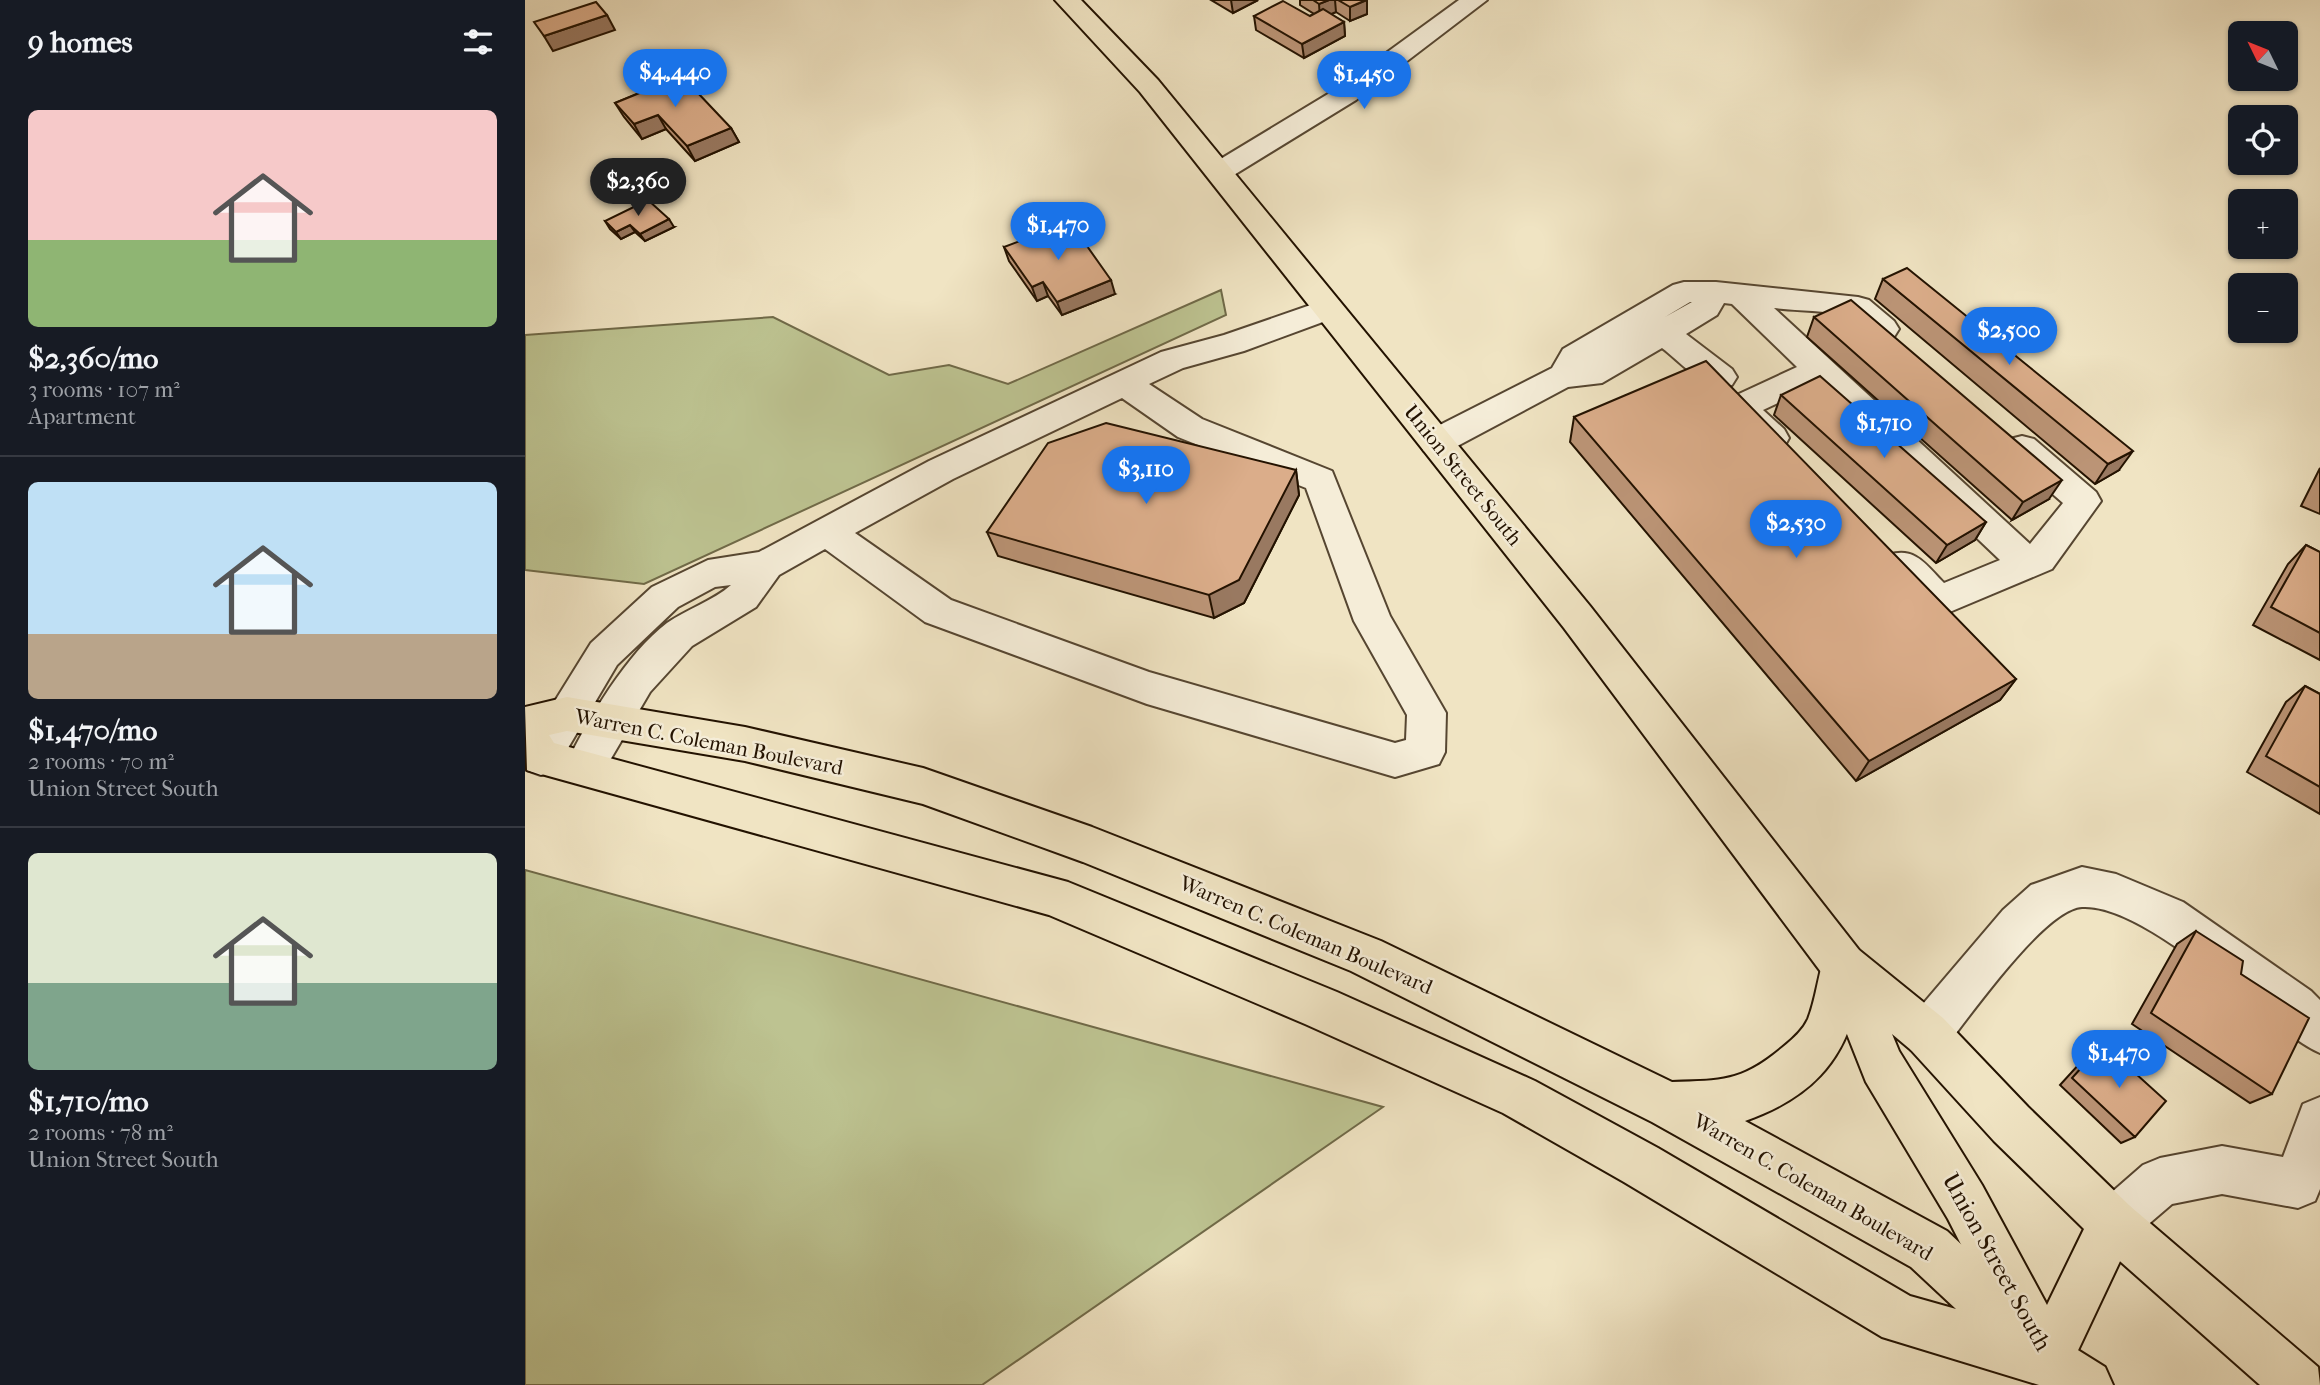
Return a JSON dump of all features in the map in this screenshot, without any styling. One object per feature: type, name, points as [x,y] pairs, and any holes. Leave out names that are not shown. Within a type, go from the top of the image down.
[{"type":"main road","name":"Union Street South","points":[[1067,0],[1149,86],[1219,172],[1634,690],[1843,965],[1927,1034],[2011,1124],[2113,1223],[2057,1377]]},
{"type":"main road","name":"Warren C. Coleman Boulevard","points":[[567,714],[745,744],[923,786],[1092,846],[1366,956],[1669,1105],[1929,1250],[2057,1377],[1900,1319],[1640,1165],[1519,1097],[1321,1007],[1053,896],[585,767],[530,736],[567,714]]},
{"type":"main road","name":"Union Street South","points":[[1843,965],[1882,1066],[1965,1202],[2057,1377]]},
{"type":"main road","points":[[1669,1105],[1719,1105],[1755,1096],[1780,1080],[1810,1054],[1825,1034],[1843,965]]},
{"type":"main road","points":[[2113,1223],[2300,1385]]},
{"type":"street","points":[[1219,172],[1347,94],[1475,0]]},
{"type":"street","points":[[1728,293],[1820,370],[2027,563]]},
{"type":"street","points":[[1436,442],[1563,376],[1591,374],[1653,324],[1706,308],[1728,293],[1858,307],[1909,351]]},
{"type":"street","points":[[567,714],[604,654],[665,597],[708,574],[766,565],[941,470],[1172,360],[1233,343],[1328,309]]},
{"type":"street","points":[[1653,324],[1721,377]]},
{"type":"street","points":[[1790,455],[1740,407],[1820,370]]},
{"type":"street","points":[[827,532],[938,611],[1147,688],[1395,760],[1425,752],[1427,713],[1373,621],[1320,480],[1191,428],[1124,383]]},
{"type":"street","points":[[1879,542],[1938,601],[2039,559],[2084,501],[2002,431]]},
{"type":"street","points":[[585,767],[636,681],[679,635],[743,597],[766,565]]},
{"type":"street","points":[[1927,1034],[2018,924],[2046,899],[2083,887],[2116,894],[2168,916],[2295,1007],[2320,1030]]},
{"type":"street","points":[[2113,1223],[2160,1182],[2222,1170],[2309,1191],[2320,1121]]},
{"type":"green space","points":[[1221,290],[1226,315],[644,584],[525,570],[525,335],[773,317],[889,375],[949,365],[1008,384]]},
{"type":"green space","points":[[525,870],[1383,1107],[982,1385],[525,1385]]},
{"type":"building","points":[[1313,0],[1329,0],[1319,4]]},
{"type":"building","points":[[1338,0],[1366,0],[1350,7]]},
{"type":"building","points":[[1283,1],[1310,16],[1323,9],[1344,22],[1302,44],[1254,16]]},
{"type":"building","points":[[596,2],[607,15],[544,36],[534,22]]},
{"type":"building","points":[[679,73],[731,128],[687,146],[658,115],[634,124],[615,103],[640,93],[637,90]]},
{"type":"building","points":[[648,200],[669,219],[640,234],[630,225],[616,232],[605,221]]},
{"type":"building","points":[[1070,222],[1111,280],[1057,302],[1043,282],[1032,287],[1004,247]]},
{"type":"building","points":[[1907,268],[2133,451],[2108,464],[1883,279]]},
{"type":"building","points":[[1851,300],[2062,480],[2023,502],[1814,317]]},
{"type":"building","points":[[1706,361],[2016,679],[1869,761],[1574,417]]},
{"type":"building","points":[[1820,376],[1986,522],[1947,545],[1781,395]]},
{"type":"building","points":[[1106,423],[1296,470],[1239,580],[1209,595],[987,532],[1048,443]]},
{"type":"building","points":[[2306,545],[2320,552],[2320,633],[2271,607]]},
{"type":"building","points":[[2305,686],[2320,694],[2320,787],[2266,756]]},
{"type":"building","points":[[2196,931],[2243,961],[2241,974],[2309,1018],[2272,1094],[2151,1013]]},
{"type":"building","points":[[2103,1044],[2166,1101],[2135,1137],[2072,1078]]}]
